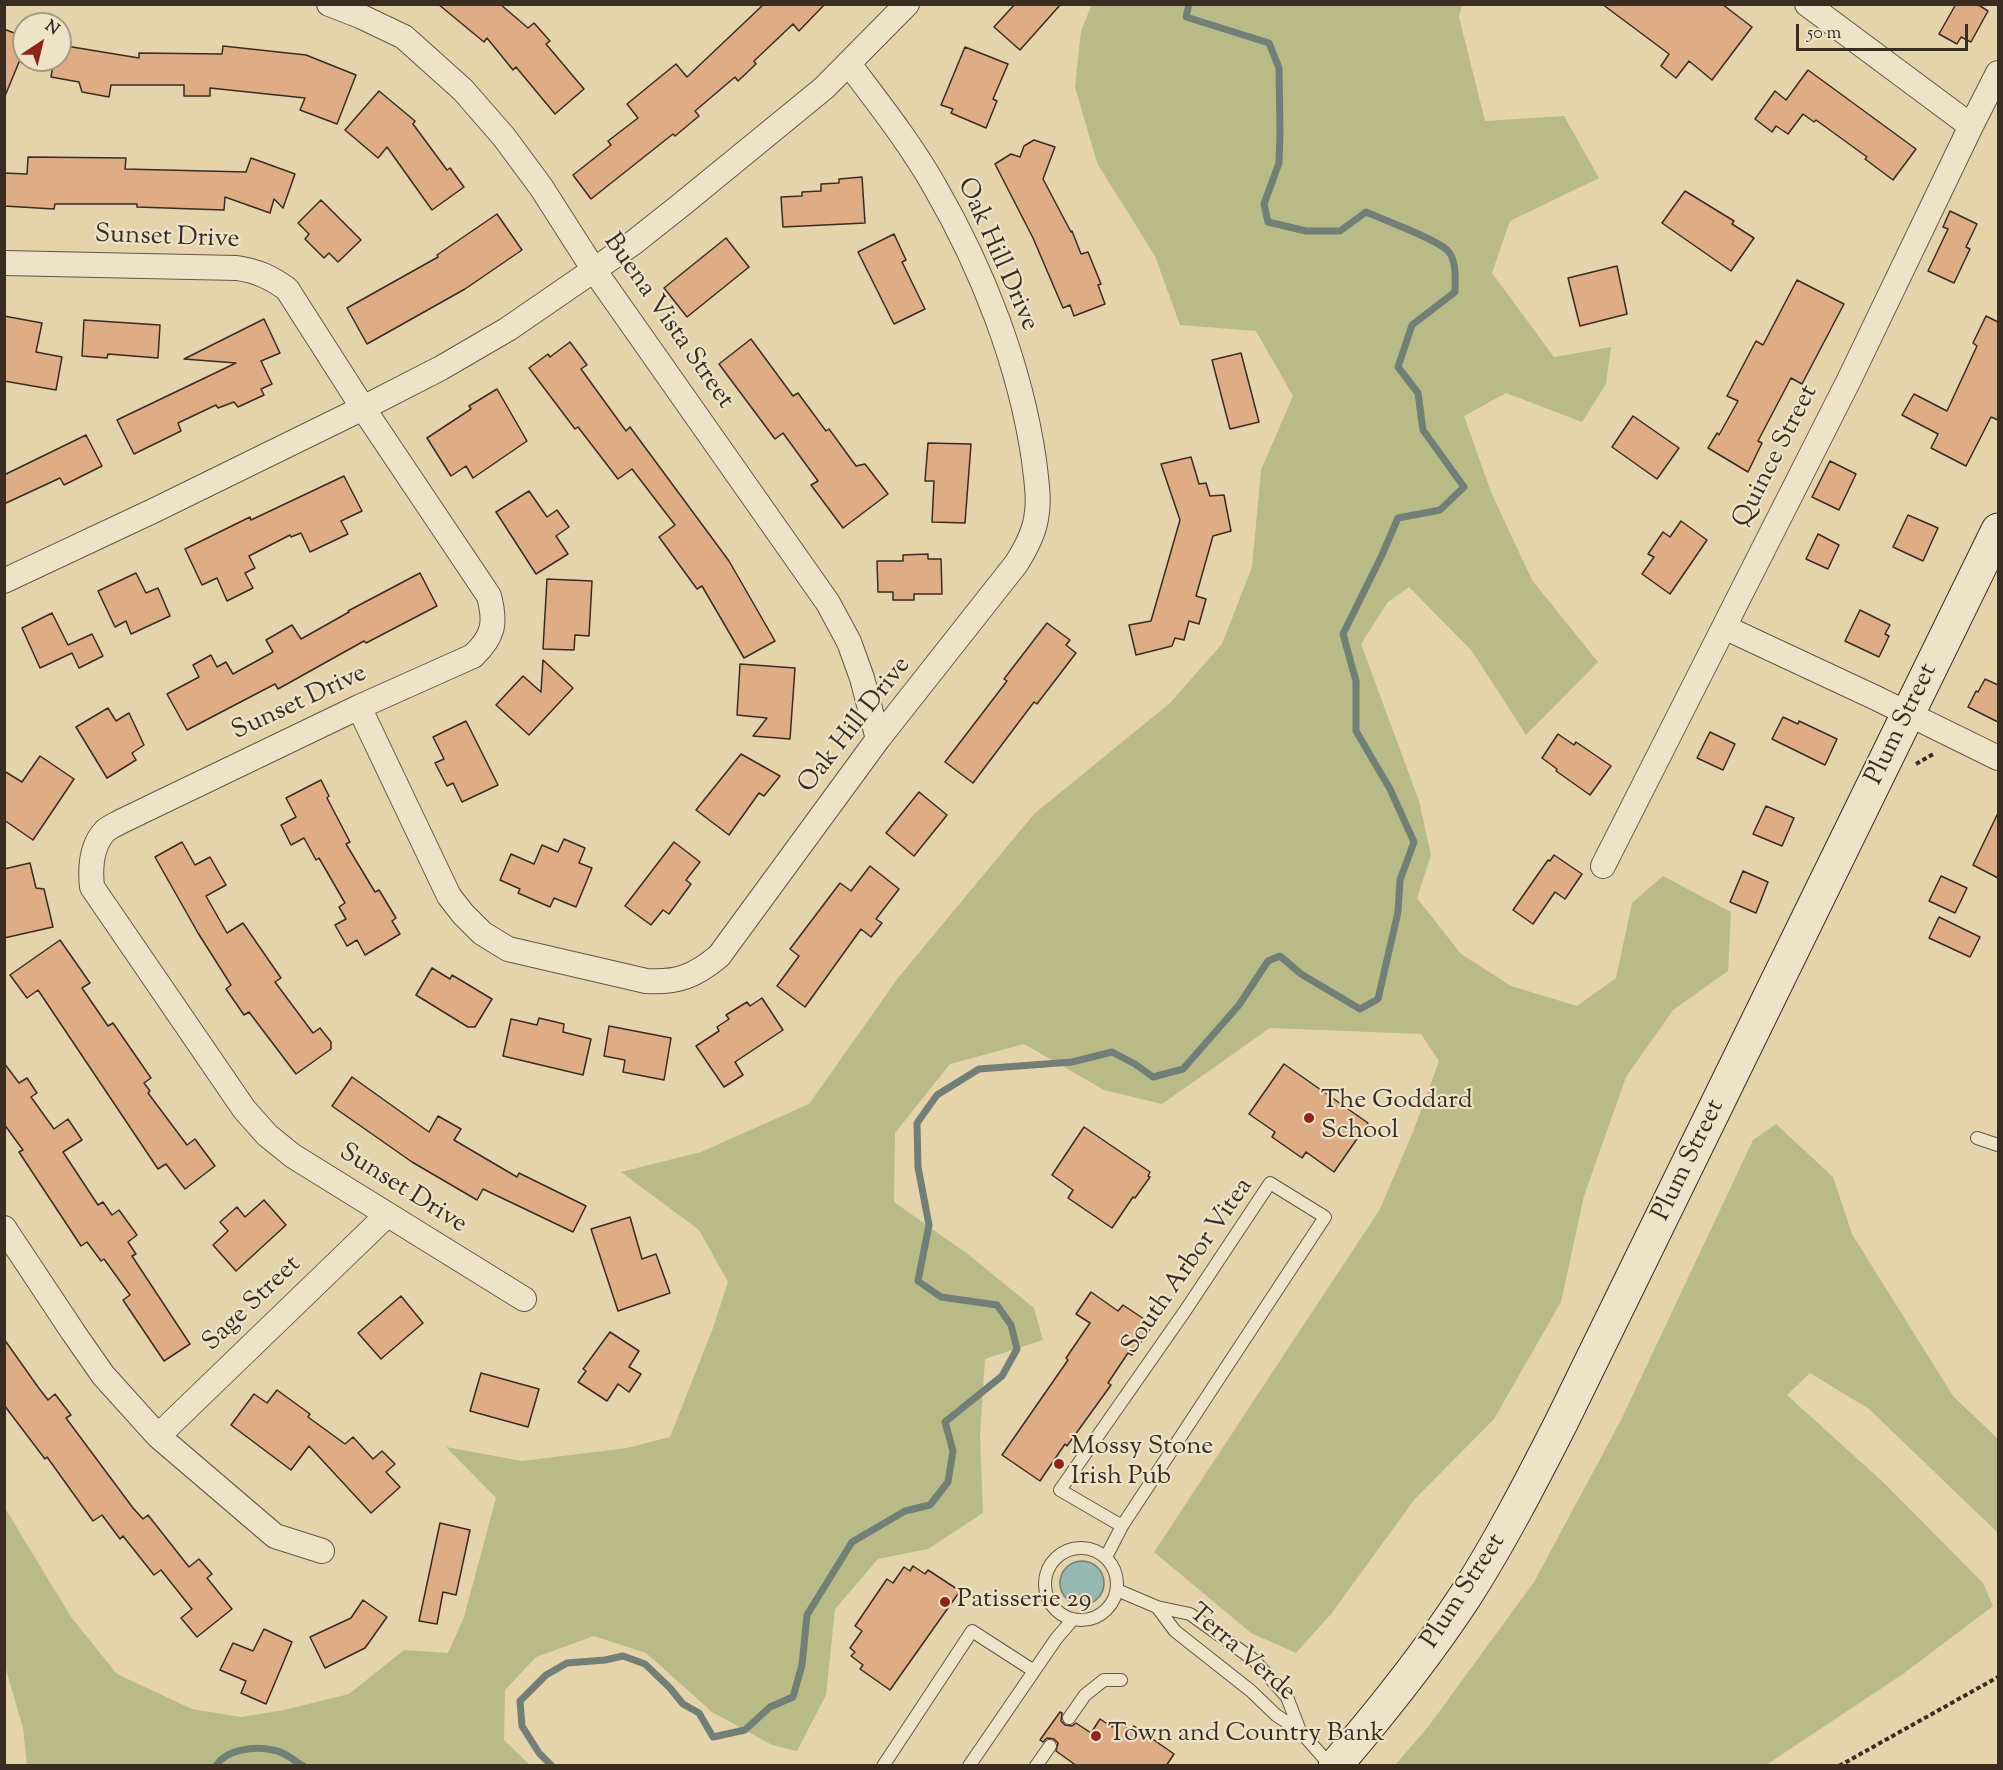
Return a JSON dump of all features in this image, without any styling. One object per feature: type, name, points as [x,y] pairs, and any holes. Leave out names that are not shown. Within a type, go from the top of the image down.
[{"type":"main road","name":"Plum Street","points":[[1333,1766],[1374,1721],[1413,1671],[1465,1596],[1509,1524],[1561,1423],[1998,530]]},
{"type":"street","name":"Buena Vista Street","points":[[329,4],[404,37],[463,90],[504,137],[541,186],[594,270],[828,603],[849,642],[862,678],[878,739]]},
{"type":"street","points":[[4,581],[156,510],[363,408],[441,368],[508,329],[633,243],[681,205],[824,88],[907,4]]},
{"type":"street","points":[[1807,4],[1971,126]]},
{"type":"street","name":"Oak Hill Drive","points":[[358,707],[449,896],[463,914],[483,933],[508,949],[646,981],[664,982],[684,978],[703,969],[719,956],[878,739],[1016,564],[1029,543],[1036,519],[1038,493],[1031,443],[1018,385],[1000,328],[968,250],[935,187],[902,134],[849,64]]},
{"type":"street","name":"Quince Street","points":[[1603,866],[1850,378],[1998,73]]},
{"type":"street","name":"Sunset Drive","points":[[4,264],[237,268],[255,270],[271,277],[287,289],[363,408],[489,596],[494,615],[492,629],[485,644],[473,656],[358,707],[122,821],[106,831],[96,846],[90,868],[92,887],[244,1110],[267,1135],[293,1156],[524,1299]]},
{"type":"street","points":[[1724,627],[1998,758]]},
{"type":"street","name":"Sage Street","points":[[158,1436],[387,1215]]},
{"type":"street","points":[[4,1228],[103,1375],[158,1436],[275,1536],[322,1551]]},
{"type":"lane","points":[[1977,1138],[1998,1145]]},
{"type":"lane","name":"South Arbor Vitea","points":[[1106,1557],[1122,1526],[1325,1217],[1270,1184],[1179,1320],[1060,1490],[1122,1526]]},
{"type":"lane","points":[[1084,1547],[1096,1550],[1114,1566],[1118,1578],[1118,1590],[1114,1602],[1106,1611],[1085,1620],[1062,1615],[1053,1607],[1047,1596],[1045,1585],[1052,1562],[1066,1551],[1084,1547]]},
{"type":"lane","name":"Terra Verde","points":[[1118,1590],[1157,1607],[1190,1614],[1254,1660],[1287,1697],[1300,1731]]},
{"type":"lane","name":"Terra Verde","points":[[1157,1607],[1174,1631],[1251,1691],[1276,1716],[1300,1731],[1333,1766]]},
{"type":"lane","points":[[969,1766],[1056,1639],[1073,1619]]},
{"type":"lane","points":[[883,1766],[972,1631],[1034,1671]]},
{"type":"lane","points":[[1069,1718],[1085,1695],[1104,1680],[1121,1680]]},
{"type":"lane","points":[[1036,1766],[1050,1746]]},
{"type":"path","points":[[1839,1766],[1998,1677]]},
{"type":"green space","points":[[1092,4],[1462,5],[1459,17],[1485,121],[1564,116],[1599,178],[1510,221],[1492,273],[1554,357],[1611,347],[1606,384],[1582,422],[1506,393],[1464,416],[1491,492],[1532,580],[1598,662],[1526,735],[1472,651],[1409,587],[1388,602],[1361,644],[1419,801],[1431,855],[1417,898],[1461,954],[1511,986],[1577,1006],[1616,978],[1632,903],[1663,876],[1731,912],[1728,971],[1673,1010],[1626,1077],[1584,1196],[1561,1302],[1494,1419],[1414,1500],[1331,1614],[1296,1653],[1251,1633],[1154,1552],[1380,1209],[1413,1132],[1439,1061],[1421,1034],[1270,1028],[1162,1104],[1104,1090],[1024,1044],[950,1064],[895,1133],[894,1202],[969,1255],[1034,1308],[1043,1340],[985,1359],[980,1435],[983,1513],[928,1549],[878,1559],[835,1609],[826,1695],[797,1751],[772,1745],[712,1712],[646,1653],[594,1636],[536,1657],[505,1690],[504,1740],[530,1765],[27,1765],[23,1728],[5,1666],[5,1508],[71,1617],[117,1674],[192,1709],[241,1717],[284,1710],[349,1694],[404,1650],[448,1653],[464,1617],[496,1498],[446,1447],[522,1461],[627,1448],[670,1437],[713,1328],[728,1282],[699,1230],[621,1172],[701,1152],[809,1104],[898,978],[1034,814],[1170,703],[1222,644],[1252,567],[1261,470],[1293,396],[1256,331],[1180,325],[1155,256],[1097,163],[1075,87],[1081,31]]},
{"type":"green space","points":[[1776,1124],[1833,1177],[1852,1234],[1953,1396],[1998,1439],[1998,1533],[1869,1409],[1810,1373],[1787,1395],[1884,1483],[1983,1583],[1993,1606],[1903,1674],[1766,1765],[1395,1765],[1428,1727],[1534,1582],[1621,1420],[1753,1140]]},
{"type":"water","points":[[1082,1561],[1097,1568],[1104,1583],[1097,1598],[1082,1605],[1067,1598],[1060,1583],[1067,1568]]},
{"type":"building","points":[[438,4],[500,4],[528,28],[534,23],[550,41],[546,44],[584,89],[555,114],[516,67],[513,70],[487,38],[484,42]]},
{"type":"building","points":[[764,4],[825,4],[799,31],[793,24],[754,61],[756,64],[738,81],[735,77],[695,111],[699,116],[675,136],[673,134],[591,199],[573,175],[611,145],[608,141],[638,118],[627,104],[676,64],[687,77]]},
{"type":"building","points":[[1015,4],[1061,4],[1020,50],[994,27]]},
{"type":"building","points":[[1602,4],[1722,4],[1752,27],[1712,80],[1689,61],[1676,78],[1661,66],[1669,54]]},
{"type":"building","points":[[1956,4],[1977,4],[1988,11],[1971,42],[1961,37],[1957,44],[1939,34]]},
{"type":"building","points":[[4,29],[12,32],[12,72],[15,72],[5,96]]},
{"type":"building","points":[[223,46],[306,55],[356,75],[337,124],[300,110],[305,98],[210,88],[210,96],[184,96],[184,85],[111,85],[109,97],[82,92],[79,82],[51,77],[52,72],[72,72],[72,47],[139,58],[139,53],[222,54]]},
{"type":"building","points":[[965,47],[1008,64],[993,99],[997,101],[986,128],[951,113],[953,109],[941,105]]},
{"type":"building","points":[[1808,70],[1916,149],[1893,180],[1865,159],[1867,157],[1816,120],[1814,122],[1803,114],[1788,134],[1776,126],[1772,132],[1755,119],[1775,91],[1786,100]]},
{"type":"building","points":[[379,91],[415,121],[413,124],[447,170],[450,168],[464,187],[432,210],[387,147],[378,158],[345,130]]},
{"type":"building","points":[[1034,140],[1055,147],[1043,179],[1072,231],[1081,254],[1088,252],[1101,284],[1098,285],[1105,304],[1074,316],[1070,305],[1063,308],[1033,238],[995,164],[1011,154],[1020,157],[1024,146]]},
{"type":"building","points":[[28,157],[126,158],[125,169],[246,172],[251,158],[295,174],[283,208],[274,199],[270,213],[225,197],[224,210],[137,207],[137,204],[55,204],[54,209],[4,206],[4,173],[27,174]]},
{"type":"building","points":[[862,177],[865,223],[783,227],[781,197],[802,196],[802,192],[821,191],[821,184],[839,183],[839,179]]},
{"type":"building","points":[[1685,191],[1734,221],[1732,224],[1754,238],[1731,271],[1662,223]]},
{"type":"building","points":[[321,200],[361,240],[338,262],[329,253],[324,258],[305,239],[309,234],[298,223]]},
{"type":"building","points":[[1950,211],[1977,224],[1966,247],[1970,249],[1954,283],[1928,271],[1948,229],[1943,227]]},
{"type":"building","points":[[497,214],[522,250],[465,289],[367,344],[347,308],[438,257],[437,255]]},
{"type":"building","points":[[894,234],[906,260],[902,262],[925,309],[894,324],[858,252]]},
{"type":"building","points":[[726,238],[749,267],[687,317],[664,288]]},
{"type":"building","points":[[1617,266],[1627,314],[1580,326],[1568,278]]},
{"type":"building","points":[[1797,280],[1844,304],[1802,384],[1791,378],[1758,441],[1762,443],[1748,472],[1708,448],[1717,433],[1719,435],[1738,401],[1727,396],[1756,341],[1763,345]]},
{"type":"building","points":[[4,316],[42,323],[36,352],[62,357],[56,390],[4,381]]},
{"type":"building","points":[[1986,316],[1998,322],[1998,420],[1991,417],[1966,466],[1931,448],[1938,434],[1902,415],[1914,394],[1947,411],[1977,346],[1973,343]]},
{"type":"building","points":[[264,319],[280,353],[261,361],[272,384],[261,389],[264,395],[238,407],[234,402],[218,408],[216,405],[178,423],[181,431],[134,454],[117,420],[236,363],[184,359]]},
{"type":"building","points":[[84,320],[160,325],[158,358],[108,354],[107,358],[82,356]]},
{"type":"building","points":[[751,339],[793,396],[798,393],[826,431],[829,429],[856,466],[865,464],[888,494],[843,528],[811,485],[818,481],[783,433],[775,439],[719,364]]},
{"type":"building","points":[[570,342],[587,365],[581,369],[626,431],[630,427],[729,561],[775,641],[744,658],[702,586],[697,589],[659,537],[675,525],[632,469],[618,479],[578,427],[575,429],[529,368],[548,354],[550,357]]},
{"type":"building","points":[[1241,353],[1259,422],[1230,429],[1212,360]]},
{"type":"building","points":[[497,389],[527,441],[473,478],[466,466],[451,476],[427,438],[471,409],[469,406]]},
{"type":"building","points":[[1633,416],[1679,448],[1657,479],[1612,447]]},
{"type":"building","points":[[86,435],[102,466],[64,485],[60,478],[4,504],[4,475]]},
{"type":"building","points":[[928,443],[971,444],[965,523],[932,522],[934,481],[925,481]]},
{"type":"building","points":[[1191,457],[1199,484],[1206,483],[1210,496],[1224,495],[1231,531],[1213,536],[1196,596],[1206,599],[1199,624],[1189,621],[1184,640],[1175,638],[1172,646],[1136,655],[1129,625],[1151,621],[1180,520],[1161,464]]},
{"type":"building","points":[[1830,461],[1856,474],[1839,510],[1812,497]]},
{"type":"building","points":[[344,476],[362,511],[341,521],[348,534],[310,552],[301,533],[291,537],[290,535],[249,556],[255,568],[245,573],[253,588],[227,601],[217,578],[202,585],[185,549],[250,517],[251,520]]},
{"type":"building","points":[[529,491],[547,517],[557,510],[569,527],[556,536],[568,554],[536,574],[496,512]]},
{"type":"building","points":[[1908,515],[1938,528],[1923,561],[1893,547]]},
{"type":"building","points":[[1681,521],[1707,540],[1670,594],[1642,574],[1654,557],[1648,554],[1663,532],[1670,537]]},
{"type":"building","points":[[1818,534],[1839,545],[1828,569],[1806,559]]},
{"type":"building","points":[[928,554],[928,559],[941,559],[942,594],[914,594],[914,600],[893,600],[893,592],[878,592],[877,561],[903,561],[903,555]]},
{"type":"building","points":[[136,573],[146,593],[158,588],[170,616],[131,634],[126,621],[115,627],[98,591]]},
{"type":"building","points":[[420,573],[437,606],[366,643],[364,641],[278,689],[275,684],[187,730],[167,694],[199,677],[193,665],[211,655],[217,667],[226,662],[233,674],[273,652],[266,640],[292,625],[301,639]]},
{"type":"building","points":[[547,579],[592,581],[589,636],[575,635],[574,650],[543,649]]},
{"type":"building","points":[[1860,610],[1890,625],[1885,634],[1889,636],[1879,657],[1845,641]]},
{"type":"building","points":[[52,613],[68,645],[92,634],[103,656],[79,668],[72,653],[40,668],[22,628]]},
{"type":"building","points":[[1047,623],[1070,640],[1066,645],[1076,653],[1037,704],[1034,702],[973,783],[945,762],[1007,681],[1004,679]]},
{"type":"building","points":[[543,660],[573,688],[529,735],[496,705],[523,676],[541,692]]},
{"type":"building","points":[[740,664],[795,668],[790,739],[753,736],[767,718],[737,715]]},
{"type":"building","points":[[1985,679],[1998,685],[1998,722],[1968,707]]},
{"type":"building","points":[[108,708],[116,721],[129,713],[144,745],[132,753],[136,760],[107,778],[76,727]]},
{"type":"building","points":[[1783,717],[1798,724],[1799,721],[1837,739],[1825,765],[1772,739]]},
{"type":"building","points":[[466,721],[498,785],[462,802],[453,783],[447,786],[435,763],[444,759],[433,737]]},
{"type":"building","points":[[1710,732],[1735,744],[1723,770],[1697,758]]},
{"type":"building","points":[[1558,734],[1574,745],[1576,742],[1611,766],[1590,795],[1542,758]]},
{"type":"building","points":[[741,754],[780,776],[764,796],[759,793],[729,835],[696,810]]},
{"type":"building","points":[[40,756],[74,779],[33,840],[4,820],[4,771],[22,782]]},
{"type":"building","points":[[321,780],[329,796],[327,798],[350,842],[346,844],[375,892],[379,890],[396,918],[392,921],[400,934],[365,955],[357,940],[347,946],[335,925],[346,919],[339,907],[345,903],[319,858],[316,860],[304,838],[291,845],[281,825],[296,817],[286,798]]},
{"type":"building","points":[[919,792],[947,815],[914,856],[886,833]]},
{"type":"building","points":[[1766,806],[1794,818],[1782,846],[1753,834]]},
{"type":"building","points":[[1998,813],[1998,878],[1973,865]]},
{"type":"building","points":[[564,839],[585,848],[579,863],[592,868],[576,907],[554,898],[550,907],[518,893],[520,889],[500,880],[511,854],[534,864],[542,845],[558,852]]},
{"type":"building","points":[[182,842],[195,865],[210,857],[226,885],[206,896],[227,933],[243,923],[281,978],[275,982],[313,1033],[320,1028],[331,1042],[331,1049],[296,1074],[249,1012],[244,1015],[226,989],[231,985],[198,933],[155,857]]},
{"type":"building","points":[[674,842],[700,862],[686,880],[691,884],[669,914],[663,910],[651,925],[625,906]]},
{"type":"building","points":[[1554,855],[1582,874],[1565,899],[1555,892],[1533,924],[1513,910],[1548,860],[1550,861]]},
{"type":"building","points":[[30,863],[36,888],[44,889],[53,927],[4,938],[4,869]]},
{"type":"building","points":[[870,866],[899,889],[876,919],[882,923],[871,937],[861,929],[805,1007],[777,986],[799,956],[790,949],[840,883],[851,891]]},
{"type":"building","points":[[1743,871],[1768,882],[1756,913],[1730,902]]},
{"type":"building","points":[[1941,876],[1967,888],[1955,913],[1929,901]]},
{"type":"building","points":[[1939,917],[1980,937],[1970,957],[1929,938]]},
{"type":"building","points":[[60,940],[90,983],[82,988],[108,1026],[113,1023],[151,1078],[144,1083],[150,1091],[148,1093],[187,1145],[195,1139],[215,1166],[185,1189],[166,1164],[158,1169],[38,990],[27,998],[10,975]]},
{"type":"building","points":[[432,968],[450,979],[452,975],[492,999],[475,1027],[468,1027],[416,995]]},
{"type":"building","points":[[762,998],[783,1030],[735,1062],[743,1075],[724,1087],[696,1046],[719,1031],[717,1027],[729,1019],[726,1015],[747,1002],[750,1006]]},
{"type":"building","points":[[539,1018],[564,1024],[563,1032],[591,1039],[583,1075],[503,1056],[511,1019],[537,1025]]},
{"type":"building","points":[[609,1026],[671,1038],[664,1080],[623,1072],[625,1060],[604,1056]]},
{"type":"building","points":[[4,1063],[19,1083],[27,1078],[37,1093],[31,1097],[54,1129],[68,1119],[82,1140],[63,1152],[98,1205],[103,1202],[112,1215],[119,1210],[137,1235],[128,1242],[136,1254],[132,1256],[190,1344],[164,1361],[123,1300],[130,1295],[104,1259],[101,1261],[87,1242],[81,1246],[19,1152],[23,1150],[4,1124]]},
{"type":"building","name":"The Goddard School","points":[[1284,1064],[1368,1123],[1334,1172],[1306,1152],[1302,1158],[1272,1137],[1275,1132],[1249,1114]]},
{"type":"building","points":[[352,1077],[429,1132],[438,1116],[461,1129],[454,1140],[517,1177],[519,1173],[586,1206],[573,1232],[483,1189],[477,1200],[412,1162],[332,1106]]},
{"type":"building","points":[[1084,1127],[1150,1172],[1148,1176],[1150,1177],[1112,1228],[1068,1198],[1073,1190],[1052,1175]]},
{"type":"building","points":[[264,1200],[286,1225],[236,1271],[213,1245],[228,1231],[220,1222],[237,1207],[245,1217]]},
{"type":"building","points":[[630,1217],[642,1259],[656,1254],[670,1293],[618,1311],[591,1229]]},
{"type":"building","points":[[1091,1292],[1118,1311],[1123,1305],[1153,1325],[1132,1355],[1128,1353],[1108,1383],[1111,1385],[1067,1446],[1065,1444],[1040,1481],[1002,1455],[1068,1360],[1066,1358],[1090,1323],[1076,1314]]},
{"type":"building","points":[[401,1296],[423,1323],[381,1359],[358,1333]]},
{"type":"building","points":[[610,1332],[639,1351],[629,1367],[641,1374],[629,1392],[618,1384],[607,1401],[578,1382],[586,1371],[583,1369]]},
{"type":"building","points":[[4,1339],[48,1400],[55,1394],[71,1415],[66,1418],[133,1508],[143,1519],[148,1515],[189,1567],[199,1559],[212,1574],[207,1578],[232,1609],[197,1637],[181,1618],[192,1609],[161,1570],[154,1575],[123,1536],[120,1539],[102,1515],[93,1521],[47,1457],[45,1459],[4,1405]]},
{"type":"building","points":[[481,1373],[539,1389],[528,1427],[470,1411]]},
{"type":"building","points":[[277,1390],[310,1414],[308,1417],[345,1444],[353,1437],[373,1459],[382,1451],[395,1464],[386,1472],[400,1487],[371,1513],[309,1446],[291,1470],[231,1425],[254,1394],[267,1403]]},
{"type":"building","points":[[440,1523],[470,1530],[456,1595],[443,1592],[437,1624],[419,1621]]},
{"type":"building","points":[[913,1566],[925,1574],[928,1570],[960,1591],[890,1690],[860,1669],[863,1665],[851,1656],[855,1652],[850,1648],[862,1631],[855,1626],[887,1579],[893,1583],[904,1567],[910,1571]]},
{"type":"building","points":[[363,1600],[387,1617],[365,1648],[325,1668],[310,1637],[351,1618]]},
{"type":"building","points":[[264,1629],[292,1642],[266,1704],[241,1693],[246,1681],[220,1670],[233,1643],[253,1651]]},
{"type":"building","name":"Town and Country Bank","points":[[1060,1712],[1062,1713],[1061,1721],[1065,1725],[1072,1726],[1076,1723],[1091,1733],[1100,1719],[1112,1727],[1117,1721],[1131,1731],[1134,1726],[1174,1754],[1166,1766],[1077,1766],[1056,1751],[1058,1743],[1054,1739],[1047,1738],[1043,1742],[1040,1740]]},
{"type":"waterway","points":[[552,1766],[539,1753],[522,1726],[520,1701],[546,1675],[567,1663],[623,1656],[645,1664],[683,1704],[699,1713],[713,1737],[745,1730],[770,1707],[793,1697],[802,1665],[807,1615],[852,1542],[905,1511],[930,1505],[948,1482],[953,1451],[945,1422],[1002,1376],[1017,1349],[1011,1325],[997,1305],[941,1297],[918,1281],[929,1225],[918,1167],[917,1123],[937,1095],[979,1069],[1072,1062],[1112,1052],[1153,1077],[1183,1069],[1239,1005],[1268,961],[1280,956],[1301,974],[1360,1009],[1378,999],[1398,912],[1400,880],[1414,842],[1390,789],[1356,731],[1356,681],[1343,634],[1398,518],[1440,510],[1464,487],[1423,430],[1418,393],[1398,367],[1412,325],[1455,292],[1454,265],[1451,255],[1443,246],[1366,212],[1340,231],[1306,231],[1268,222],[1264,204],[1279,163],[1279,68],[1269,43],[1186,17],[1189,4]]},
{"type":"waterway","points":[[216,1766],[234,1752],[258,1748],[281,1752],[303,1766]]},
{"type":"place","name":"The Goddard School","points":[[1309,1118]]},
{"type":"place","name":"Mossy Stone Irish Pub","points":[[1059,1464]]},
{"type":"place","name":"Patisserie 29","points":[[945,1602]]},
{"type":"place","name":"Town and Country Bank","points":[[1096,1736]]}]
